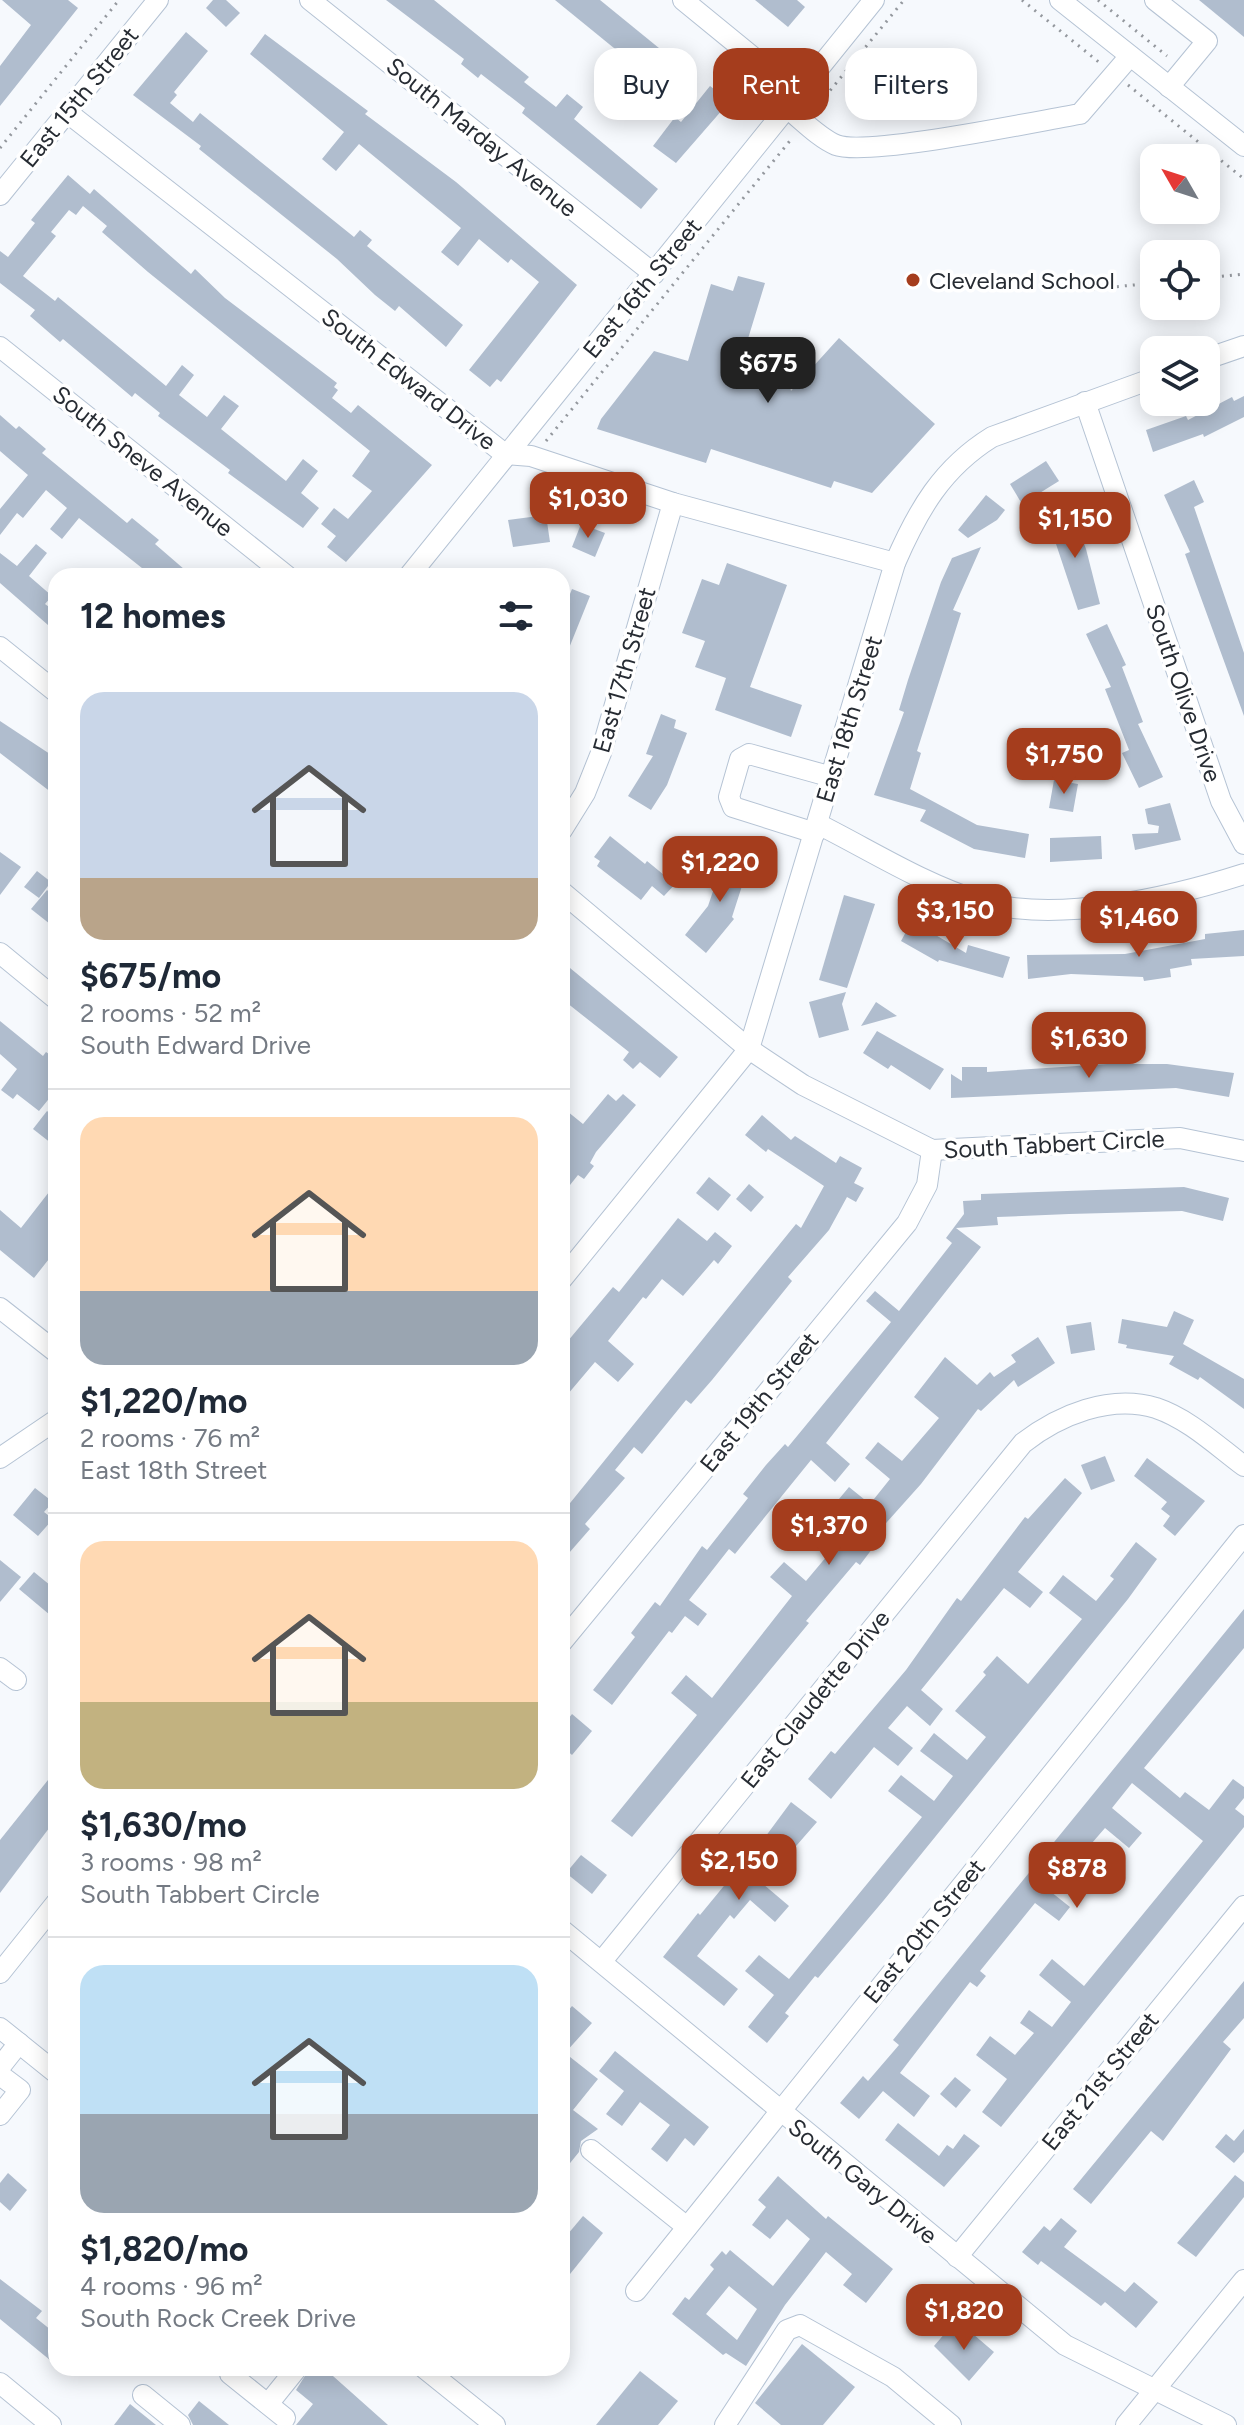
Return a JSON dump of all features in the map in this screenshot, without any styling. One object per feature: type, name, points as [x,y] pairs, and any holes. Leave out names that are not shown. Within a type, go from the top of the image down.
[{"type":"street","name":"East 15th Street","points":[[0,195],[158,0]]},
{"type":"street","name":"South Marday Avenue","points":[[310,0],[654,274]]},
{"type":"street","points":[[683,0],[735,48]]},
{"type":"street","name":"East 16th Street","points":[[829,55],[874,0]]},
{"type":"street","points":[[1060,0],[1244,146]]},
{"type":"street","points":[[1155,0],[1207,41],[1169,87]]},
{"type":"street","points":[[805,122],[836,145],[859,149],[1080,114],[1130,56]]},
{"type":"street","name":"South Edward Drive","points":[[68,113],[505,454],[531,456],[673,503],[895,563]]},
{"type":"street","name":"East 16th Street","points":[[415,568],[777,120]]},
{"type":"street","points":[[1220,354],[1244,346]]},
{"type":"street","name":"South Sneve Avenue","points":[[0,347],[277,568]]},
{"type":"street","name":"East 18th Street","points":[[570,1269],[749,1049],[895,563],[929,494],[968,452],[992,437],[1140,383]]},
{"type":"street","name":"South Olive Drive","points":[[1085,402],[1221,801],[1244,844]]},
{"type":"street","name":"East 17th Street","points":[[570,817],[585,793],[601,753],[673,503]]},
{"type":"street","points":[[0,647],[48,686]]},
{"type":"street","points":[[832,777],[749,754],[740,759],[729,797],[733,807],[816,829],[942,886],[1005,908],[1048,912],[1187,893],[1244,874]]},
{"type":"street","name":"South Tabbert Circle","points":[[570,899],[749,1049],[803,1085],[932,1150],[1180,1138],[1244,1151]]},
{"type":"street","points":[[0,953],[48,992]]},
{"type":"street","name":"East 19th Street","points":[[570,1632],[907,1223],[927,1185],[932,1150]]},
{"type":"street","points":[[0,1308],[48,1346]]},
{"type":"street","name":"East Claudette Drive","points":[[602,1961],[1023,1443],[1043,1427],[1092,1407],[1155,1408],[1186,1423],[1244,1466]]},
{"type":"street","points":[[0,1458],[48,1425]]},
{"type":"street","name":"East 20th Street","points":[[636,2291],[1244,1535]]},
{"type":"street","name":"East 21st Street","points":[[957,2257],[1244,1906]]},
{"type":"street","points":[[0,1973],[48,1913]]},
{"type":"street","name":"South Gary Drive","points":[[570,1936],[1065,2345],[1226,2425]]},
{"type":"street","points":[[0,2028],[48,2066]]},
{"type":"street","points":[[0,2067],[19,2043]]},
{"type":"street","points":[[0,2115],[20,2090],[48,2068]]},
{"type":"street","points":[[0,2075],[20,2090]]},
{"type":"street","points":[[591,2150],[687,2227]]},
{"type":"street","points":[[1126,2425],[1244,2280]]},
{"type":"street","points":[[725,2425],[787,2330],[800,2325],[893,2377],[951,2425]]},
{"type":"street","points":[[233,2376],[285,2418]]},
{"type":"street","points":[[268,2404],[291,2376]]},
{"type":"street","points":[[434,2376],[495,2425]]},
{"type":"street","points":[[0,2383],[51,2425]]},
{"type":"street","points":[[143,2395],[180,2425]]},
{"type":"path","points":[[0,148],[119,0]]},
{"type":"path","points":[[546,441],[904,0]]},
{"type":"path","points":[[1022,0],[1244,179]]},
{"type":"path","points":[[1098,0],[1167,56]]},
{"type":"path","points":[[1220,277],[1244,274]]},
{"type":"path","points":[[1093,289],[1140,284]]},
{"type":"building","points":[[2,0],[68,0],[78,8],[0,106],[0,66],[31,25]]},
{"type":"building","points":[[213,0],[226,0],[240,13],[226,27],[206,8]]},
{"type":"building","points":[[386,0],[434,0],[529,77],[524,82],[556,107],[567,94],[583,107],[574,119],[658,189],[641,209],[522,113],[525,108],[481,74],[478,78],[461,64],[464,59]]},
{"type":"building","points":[[555,0],[600,0],[659,48],[614,48]]},
{"type":"building","points":[[755,0],[797,0],[805,7],[788,27]]},
{"type":"building","points":[[1199,0],[1244,0],[1244,37]]},
{"type":"building","points":[[186,32],[208,51],[174,92],[177,95],[170,103],[193,122],[200,113],[354,237],[360,230],[372,240],[367,246],[463,325],[446,347],[399,306],[395,311],[375,295],[337,259],[199,149],[201,146],[133,95]]},
{"type":"building","points":[[265,34],[368,111],[365,114],[456,182],[577,285],[501,382],[497,379],[490,387],[469,370],[539,282],[511,259],[508,263],[479,239],[458,266],[441,252],[461,228],[359,144],[336,171],[322,159],[344,132],[250,54]]},
{"type":"building","points":[[710,86],[713,88],[713,120],[676,163],[653,146],[673,120],[697,120],[697,102]]},
{"type":"building","points":[[68,175],[90,194],[94,189],[191,274],[195,269],[225,298],[337,383],[334,387],[338,390],[332,398],[351,413],[358,405],[432,465],[346,562],[327,547],[336,536],[321,524],[334,508],[348,519],[372,491],[352,476],[370,451],[148,272],[102,232],[107,226],[83,206],[76,215],[69,210],[51,232],[56,236],[23,276],[55,301],[58,297],[166,386],[182,365],[194,375],[179,395],[207,417],[224,395],[239,406],[221,429],[286,481],[303,459],[318,471],[301,493],[319,508],[303,528],[228,473],[230,470],[158,416],[160,413],[135,393],[132,397],[63,339],[60,342],[30,316],[35,310],[0,283],[0,251],[8,257],[35,223],[31,220]]},
{"type":"building","points":[[738,276],[765,283],[740,365],[766,373],[785,367],[791,391],[839,338],[935,424],[872,493],[834,481],[831,488],[711,449],[706,463],[597,429],[601,419],[654,351],[688,361],[711,284],[733,291]]},
{"type":"building","points":[[1244,396],[1244,417],[1204,437],[1203,434],[1153,452],[1146,430],[1186,416],[1188,420],[1196,416],[1220,416],[1220,403],[1232,397],[1234,401]]},
{"type":"building","points":[[0,415],[16,429],[19,426],[46,449],[42,453],[127,523],[132,518],[159,540],[155,544],[183,568],[142,568],[79,518],[62,539],[50,529],[67,508],[46,490],[23,518],[17,513],[0,535],[0,509],[28,475],[0,451]]},
{"type":"building","points":[[1046,461],[1059,481],[1022,504],[1010,484]]},
{"type":"building","points":[[1194,480],[1204,502],[1194,507],[1244,653],[1244,716],[1185,554],[1190,552],[1164,495]]},
{"type":"building","points":[[986,495],[1005,510],[997,520],[968,538],[958,530]]},
{"type":"building","points":[[1072,511],[1086,549],[1100,604],[1078,610],[1048,520]]},
{"type":"building","points":[[546,515],[550,542],[513,547],[508,520]]},
{"type":"building","points":[[581,524],[605,533],[595,557],[572,547]]},
{"type":"building","points":[[36,544],[47,553],[29,576],[48,593],[45,604],[48,606],[48,625],[0,583],[0,553],[17,566]]},
{"type":"building","points":[[981,547],[953,610],[961,613],[917,751],[921,753],[910,789],[977,825],[1029,834],[1025,858],[974,849],[920,821],[926,810],[874,795],[904,712],[899,710],[941,582],[952,558]]},
{"type":"building","points":[[727,563],[787,585],[750,687],[802,705],[791,737],[715,710],[726,678],[695,667],[705,641],[682,633],[702,579],[719,585]]},
{"type":"building","points":[[572,589],[590,596],[570,646]]},
{"type":"building","points":[[1107,624],[1126,665],[1122,667],[1143,722],[1138,724],[1163,777],[1139,788],[1122,753],[1129,750],[1105,689],[1111,687],[1086,634]]},
{"type":"building","points":[[661,714],[676,720],[674,728],[687,733],[667,785],[651,810],[628,796],[653,756],[646,754]]},
{"type":"building","points":[[0,721],[48,753],[48,790],[0,753]]},
{"type":"building","points":[[1054,780],[1078,784],[1073,812],[1049,808]]},
{"type":"building","points":[[1170,803],[1181,840],[1135,850],[1132,834],[1158,833],[1159,826],[1148,824],[1145,809]]},
{"type":"building","points":[[610,836],[645,864],[647,861],[664,875],[666,871],[678,881],[664,896],[652,886],[641,900],[597,866],[600,861],[594,857]]},
{"type":"building","points":[[1101,836],[1102,859],[1050,862],[1050,838]]},
{"type":"building","points":[[0,852],[21,867],[0,895]]},
{"type":"building","points":[[726,853],[750,861],[732,917],[734,919],[706,953],[685,935],[708,906]]},
{"type":"building","points":[[37,871],[48,880],[48,886],[39,898],[24,887]]},
{"type":"building","points":[[47,890],[48,891],[48,922],[31,909]]},
{"type":"building","points":[[844,895],[875,904],[847,988],[819,980]]},
{"type":"building","points":[[912,921],[966,953],[968,945],[1010,957],[1003,978],[938,962],[901,941]]},
{"type":"building","points":[[1244,930],[1244,956],[1191,959],[1192,965],[1170,969],[1171,977],[1144,981],[1143,977],[1071,974],[1028,979],[1027,955],[1125,954],[1205,939],[1205,934]]},
{"type":"building","points":[[570,968],[678,1057],[660,1078],[640,1062],[633,1069],[623,1060],[629,1052],[570,1005]]},
{"type":"building","points":[[846,992],[842,1004],[849,1030],[819,1038],[809,1002]]},
{"type":"building","points":[[876,1002],[897,1016],[861,1026]]},
{"type":"building","points":[[0,1021],[43,1056],[48,1053],[48,1100],[39,1111],[17,1094],[13,1099],[1,1090],[17,1069],[0,1054]]},
{"type":"building","points":[[877,1031],[944,1069],[930,1090],[891,1065],[888,1069],[863,1053]]},
{"type":"building","points":[[1107,1064],[1167,1064],[1234,1073],[1229,1097],[1176,1088],[951,1098],[951,1074],[962,1081],[962,1067],[987,1067],[987,1072]]},
{"type":"building","points":[[608,1094],[616,1101],[623,1094],[636,1105],[596,1152],[590,1163],[594,1166],[584,1179],[578,1175],[570,1185],[570,1113],[583,1124]]},
{"type":"building","points":[[47,1111],[48,1112],[48,1141],[33,1129]]},
{"type":"building","points":[[762,1115],[791,1140],[795,1136],[836,1163],[840,1156],[862,1168],[854,1183],[864,1188],[856,1202],[847,1197],[829,1230],[788,1277],[792,1281],[691,1404],[686,1400],[642,1454],[634,1447],[615,1470],[625,1478],[585,1524],[590,1529],[570,1552],[570,1503],[796,1224],[801,1228],[824,1186],[768,1149],[766,1152],[745,1135]]},
{"type":"building","points":[[709,1177],[731,1195],[718,1211],[696,1193]]},
{"type":"building","points":[[749,1184],[764,1197],[751,1212],[736,1199]]},
{"type":"building","points":[[1184,1187],[1229,1198],[1223,1221],[1182,1211],[997,1217],[998,1225],[956,1228],[981,1247],[826,1443],[850,1464],[835,1482],[811,1460],[735,1554],[729,1549],[689,1600],[707,1614],[698,1626],[685,1616],[672,1633],[669,1631],[612,1705],[593,1690],[635,1637],[631,1633],[655,1602],[660,1606],[702,1546],[707,1550],[748,1498],[743,1494],[766,1465],[785,1444],[788,1447],[891,1322],[866,1301],[875,1291],[899,1311],[952,1243],[946,1238],[964,1214],[963,1201],[981,1200],[981,1194]]},
{"type":"building","points":[[48,1193],[48,1260],[34,1278],[0,1250],[0,1210],[21,1228]]},
{"type":"building","points":[[678,1218],[707,1241],[715,1232],[732,1246],[718,1264],[714,1260],[683,1296],[662,1279],[646,1299],[643,1297],[608,1341],[634,1364],[618,1382],[595,1362],[570,1392],[570,1338],[613,1287],[619,1292]]},
{"type":"building","points":[[1174,1311],[1194,1320],[1183,1344],[1244,1379],[1244,1409],[1200,1377],[1198,1380],[1169,1364],[1174,1356],[1126,1348],[1127,1345],[1118,1343],[1122,1319],[1167,1327]]},
{"type":"building","points":[[1091,1322],[1095,1350],[1071,1354],[1066,1326]]},
{"type":"building","points":[[1038,1337],[1055,1363],[1018,1387],[1014,1380],[981,1411],[978,1409],[921,1484],[870,1541],[875,1545],[860,1565],[856,1562],[806,1621],[809,1623],[632,1837],[611,1821],[697,1715],[671,1693],[686,1675],[712,1698],[792,1596],[770,1577],[784,1562],[806,1581],[827,1556],[807,1539],[817,1527],[836,1542],[858,1513],[839,1499],[849,1487],[870,1504],[890,1479],[865,1458],[878,1442],[902,1461],[939,1418],[914,1397],[945,1357],[977,1385],[990,1372],[994,1377],[1016,1362],[1011,1355]]},
{"type":"building","points":[[1105,1456],[1115,1481],[1091,1490],[1081,1465]]},
{"type":"building","points":[[1147,1458],[1205,1501],[1175,1536],[1163,1526],[1170,1516],[1161,1509],[1167,1502],[1134,1476]]},
{"type":"building","points":[[1065,1478],[1082,1493],[1018,1572],[1043,1592],[1030,1608],[1004,1588],[921,1690],[943,1709],[930,1726],[907,1706],[888,1728],[913,1748],[898,1766],[874,1747],[831,1799],[808,1779],[831,1751],[835,1754],[906,1670],[957,1598],[961,1601],[1025,1517],[1028,1519]]},
{"type":"building","points":[[35,1488],[48,1498],[48,1508],[44,1512],[48,1515],[48,1525],[38,1536],[13,1515]]},
{"type":"building","points":[[1136,1542],[1157,1559],[1128,1599],[884,1900],[818,1978],[815,1976],[785,2013],[789,2016],[767,2043],[748,2027],[774,1995],[745,1971],[759,1955],[789,1979],[922,1817],[888,1791],[901,1775],[934,1801],[953,1776],[920,1751],[934,1733],[967,1760],[986,1737],[955,1711],[986,1675],[983,1672],[997,1656],[1028,1684],[1082,1619],[1049,1593],[1063,1575],[1096,1601],[1114,1579],[1110,1576]]},
{"type":"building","points":[[0,1560],[21,1577],[0,1602]]},
{"type":"building","points":[[34,1572],[48,1583],[48,1613],[19,1589]]},
{"type":"building","points":[[1244,1609],[1244,1648],[1144,1768],[1180,1798],[1185,1792],[1209,1810],[1233,1779],[1244,1787],[1244,1798],[1235,1809],[1244,1816],[1244,1827],[1001,2127],[982,2112],[1007,2079],[976,2055],[990,2036],[1015,2055],[1034,2033],[1020,2023],[1029,2010],[1052,2027],[1071,2002],[1039,1975],[1052,1959],[1084,1986],[1203,1841],[1132,1783],[1112,1808],[1142,1833],[1129,1848],[1105,1828],[1085,1851],[1114,1875],[1100,1891],[1067,1863],[1046,1888],[1070,1907],[1059,1921],[1035,1903],[980,1971],[986,1976],[977,1987],[970,1982],[900,2073],[930,2096],[914,2117],[883,2091],[859,2119],[840,2103],[863,2076],[868,2081],[899,2045],[893,2040]]},
{"type":"building","points":[[572,1714],[592,1731],[572,1755],[570,1753]]},
{"type":"building","points":[[48,1780],[48,1830],[0,1893],[0,1840]]},
{"type":"building","points":[[791,1802],[817,1822],[763,1884],[789,1906],[775,1922],[750,1900],[734,1919],[730,1915],[697,1956],[738,1989],[724,2006],[663,1957],[698,1913],[700,1915],[728,1881],[731,1883]]},
{"type":"building","points":[[581,1855],[607,1875],[592,1894],[570,1876],[570,1868]]},
{"type":"building","points":[[1244,1981],[1244,2018],[1223,2042],[1231,2049],[1163,2141],[1151,2131],[1091,2204],[1073,2189]]},
{"type":"building","points":[[572,2006],[592,2023],[570,2047]]},
{"type":"building","points":[[615,2051],[709,2127],[694,2146],[685,2138],[667,2162],[651,2149],[670,2125],[640,2102],[622,2126],[606,2114],[624,2091],[599,2071]]},
{"type":"building","points":[[570,2057],[598,2079],[573,2110],[598,2129],[581,2141],[579,2152],[570,2163]]},
{"type":"building","points":[[955,2077],[971,2090],[956,2108],[940,2094]]},
{"type":"building","points":[[898,2123],[939,2156],[947,2145],[953,2149],[964,2134],[980,2146],[944,2187],[885,2140]]},
{"type":"building","points":[[1244,2129],[1244,2152],[1234,2163],[1215,2147],[1226,2134],[1234,2141]]},
{"type":"building","points":[[8,2173],[27,2190],[10,2211],[0,2202],[0,2183]]},
{"type":"building","points":[[1235,2175],[1244,2182],[1244,2197],[1196,2257],[1177,2243]]},
{"type":"building","points":[[778,2176],[826,2219],[828,2216],[893,2269],[866,2303],[843,2285],[852,2274],[826,2252],[785,2305],[746,2366],[726,2353],[723,2355],[672,2314],[685,2297],[689,2300],[714,2269],[710,2265],[722,2251],[726,2255],[730,2250],[773,2286],[810,2239],[787,2219],[770,2239],[752,2225],[766,2207],[758,2200]],"holes":[[[729,2286],[757,2309],[737,2340],[706,2314]]]},
{"type":"building","points":[[583,2216],[603,2233],[570,2274],[570,2231]]},
{"type":"building","points":[[1061,2218],[1077,2231],[1064,2247],[1125,2292],[1134,2282],[1158,2302],[1136,2328],[1105,2302],[1101,2306],[1041,2261],[1038,2265],[1022,2252],[1044,2226],[1050,2231]]},
{"type":"building","points":[[0,2279],[42,2311],[36,2318],[48,2328],[48,2358],[0,2319]]},
{"type":"building","points":[[952,2325],[968,2340],[973,2334],[994,2352],[969,2381],[934,2346]]},
{"type":"building","points":[[802,2344],[855,2387],[823,2425],[781,2425],[755,2403]]},
{"type":"building","points":[[640,2371],[678,2401],[658,2425],[596,2425]]},
{"type":"building","points":[[305,2376],[333,2376],[388,2425],[296,2425],[313,2404],[296,2390]]},
{"type":"building","points":[[199,2401],[229,2425],[193,2425],[188,2415]]},
{"type":"building","points":[[130,2404],[156,2425],[114,2425]]},
{"type":"place","name":"Cleveland School","points":[[913,280]]}]
